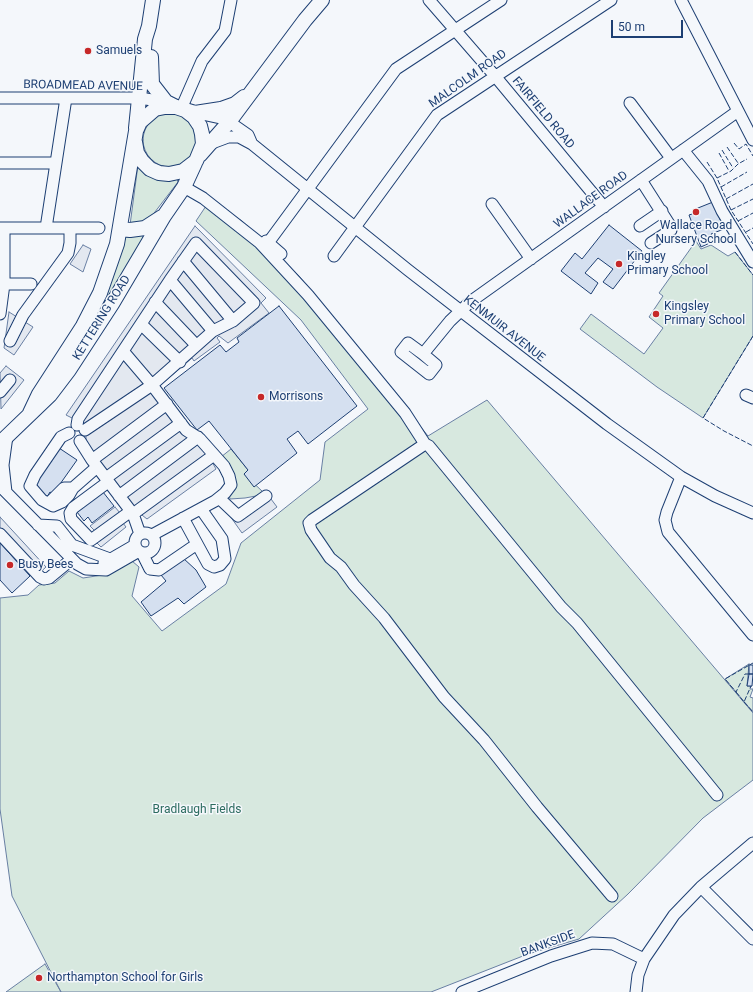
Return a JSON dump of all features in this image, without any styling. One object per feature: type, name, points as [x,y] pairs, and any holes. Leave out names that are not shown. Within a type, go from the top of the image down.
[{"type":"main road","points":[[153,0],[149,26],[151,39],[152,84],[194,117],[200,126],[203,144],[198,158],[187,169],[177,174],[159,173],[150,169],[137,153],[136,136],[140,122],[147,114],[155,109],[165,107],[181,108]]},
{"type":"main road","name":"KETTERING ROAD","points":[[4,440],[50,395],[69,370],[112,304],[164,216],[184,187],[198,158],[229,122],[305,20],[322,0]]},
{"type":"main road","name":"KETTERING ROAD","points":[[30,413],[39,394],[84,326],[100,293],[117,244],[136,136],[145,39],[149,26]]},
{"type":"main road","name":"KETTERING ROAD","points":[[181,108],[221,109],[235,104],[251,93]]},
{"type":"main road","name":"KETTERING ROAD","points":[[120,229],[130,230],[145,228],[164,216]]},
{"type":"street","points":[[181,108],[202,61],[225,31],[231,0]]},
{"type":"street","name":"FAIRFIELD ROAD","points":[[428,0],[495,76],[604,207]]},
{"type":"street","points":[[268,243],[396,69],[501,0]]},
{"type":"street","name":"MALCOLM ROAD","points":[[334,256],[437,115],[611,0]]},
{"type":"street","points":[[681,0],[753,140]]},
{"type":"street","name":"BROADMEAD AVENUE","points":[[0,98],[139,98],[181,108]]},
{"type":"street","points":[[46,228],[66,98]]},
{"type":"street","points":[[630,103],[671,158]]},
{"type":"street","name":"KENMUIR AVENUE","points":[[181,108],[225,119],[248,135],[252,144]]},
{"type":"street","name":"WALLACE ROAD","points":[[423,354],[459,311],[738,111]]},
{"type":"street","name":"KENMUIR AVENUE","points":[[212,143],[228,137],[239,137],[252,144],[307,190],[459,311],[607,424],[681,477],[715,496],[753,513]]},
{"type":"street","points":[[683,150],[708,181],[722,211],[753,262]]},
{"type":"street","points":[[0,163],[56,163]]},
{"type":"street","points":[[641,180],[662,211],[671,229],[651,243]]},
{"type":"street","points":[[184,187],[204,198],[260,243],[308,295],[405,413],[425,444],[429,446],[561,607],[577,623],[717,795]]},
{"type":"street","points":[[492,204],[531,259]]},
{"type":"street","points":[[640,226],[662,211]]},
{"type":"street","points":[[0,314],[4,284],[2,228],[99,228]]},
{"type":"street","points":[[10,341],[23,315],[68,253],[70,228]]},
{"type":"street","points":[[254,230],[281,254]]},
{"type":"street","points":[[140,534],[132,513],[94,463],[80,441],[85,438],[77,429],[78,419],[196,243],[254,303],[233,320],[213,330],[180,362],[152,385],[77,429],[61,437],[35,475],[30,486],[42,500],[49,503],[64,488],[73,488],[94,463],[167,404]]},
{"type":"street","points":[[183,261],[233,320]]},
{"type":"street","points":[[170,280],[213,330]]},
{"type":"street","points":[[4,284],[31,284]]},
{"type":"street","points":[[155,302],[196,345]]},
{"type":"street","points":[[141,324],[180,362]]},
{"type":"street","points":[[123,351],[152,385],[186,430],[198,437],[214,455],[229,476],[231,485],[220,498],[201,509],[152,535],[148,533],[140,534],[136,538],[138,550],[150,569],[159,570],[197,544]]},
{"type":"street","points":[[0,392],[10,380]]},
{"type":"street","points":[[181,423],[107,480],[70,513],[71,519],[91,540],[214,455]]},
{"type":"street","points":[[119,496],[198,437]]},
{"type":"street","points":[[4,440],[2,489],[72,559],[86,569],[95,568],[106,570],[138,550]]},
{"type":"street","points":[[425,444],[312,520],[309,526],[314,537],[330,558],[341,567],[354,585],[384,618],[444,696],[484,740],[537,807],[612,896]]},
{"type":"street","points":[[681,477],[667,512],[666,520],[668,532],[753,635]]},
{"type":"street","points":[[220,498],[238,516],[266,496]]},
{"type":"street","points":[[184,518],[208,564],[214,567],[220,565],[225,559],[222,539],[201,509]]},
{"type":"street","points":[[38,525],[57,526],[72,545],[110,559]]},
{"type":"street","points":[[0,534],[40,577],[44,579],[49,578],[72,559]]},
{"type":"street","points":[[95,568],[110,559],[138,550],[147,553],[154,549],[155,542],[152,535]]},
{"type":"street","points":[[636,992],[638,975],[644,959],[674,915],[701,887],[753,843]]},
{"type":"street","points":[[701,887],[753,939]]},
{"type":"street","name":"BANKSIDE","points":[[462,992],[551,956],[592,943],[613,944],[644,959]]},
{"type":"green space","points":[[165,113],[175,113],[185,117],[193,125],[197,135],[197,145],[193,155],[185,163],[175,167],[165,167],[155,163],[147,155],[143,145],[143,135],[147,125],[155,117]]},
{"type":"green space","points":[[138,165],[177,179],[178,182],[148,221],[130,225]]},
{"type":"green space","name":"Bradlaugh Fields","points":[[210,200],[242,221],[299,276],[428,436],[487,400],[753,713],[753,780],[703,818],[628,894],[579,939],[528,954],[431,992],[61,992],[12,896],[0,809],[0,598],[28,595],[39,585],[55,583],[69,571],[83,578],[109,574],[132,561],[139,567],[132,596],[162,631],[226,584],[241,543],[320,480],[325,442],[368,409],[301,320],[196,221]]},
{"type":"green space","points":[[146,232],[106,304],[102,301],[127,234]]},
{"type":"green space","points":[[696,241],[701,249],[711,245],[728,256],[735,252],[753,275],[753,336],[703,418],[657,387],[580,329],[591,314],[644,354],[663,328],[649,317],[663,296],[659,293]]},
{"type":"green space","points":[[231,449],[248,470],[244,474],[263,492],[256,496],[230,499],[221,457]]},
{"type":"green space","points":[[749,664],[747,686],[751,686],[750,689],[753,689],[750,697],[753,698],[753,712],[725,679]]},
{"type":"green space","name":"Northampton School for Girls","points":[[45,964],[61,992],[6,992]]},
{"type":"shaded area","points":[[195,226],[266,298],[261,303],[269,313],[228,343],[219,336],[217,338],[220,342],[194,361],[192,358],[157,388],[197,435],[216,469],[147,519],[133,508],[86,444],[86,425],[66,415]]},
{"type":"shaded area","points":[[83,245],[91,249],[83,272],[70,264]]},
{"type":"shaded area","points":[[9,312],[33,327],[14,355],[4,348]]},
{"type":"shaded area","points":[[6,366],[24,380],[1,409],[0,373]]},
{"type":"shaded area","points":[[265,491],[277,507],[242,533],[230,516]]},
{"type":"shaded area","points":[[115,507],[120,513],[117,515],[126,527],[101,547],[90,536],[96,532],[90,526]]},
{"type":"shaded area","points":[[0,517],[46,567],[34,578],[0,540]]},
{"type":"building","points":[[713,202],[724,229],[711,234],[714,241],[701,247],[689,215],[695,213],[693,210]]},
{"type":"building","name":"Kingley Primary School","points":[[609,225],[642,251],[613,289],[603,282],[613,269],[598,258],[585,273],[598,283],[591,294],[561,271],[575,253],[582,259]]},
{"type":"building","name":"Morrisons","points":[[279,306],[357,406],[308,444],[298,431],[287,439],[297,453],[254,487],[244,474],[248,470],[209,421],[197,430],[164,388],[220,345],[226,352],[239,342],[237,338]]},
{"type":"building","points":[[59,448],[77,460],[53,494],[50,492],[47,497],[36,489],[34,485]]},
{"type":"building","points":[[103,492],[114,506],[92,523],[88,517],[84,521],[77,512]]},
{"type":"building","name":"Busy Bees","points":[[0,543],[30,576],[12,593],[0,580]]},
{"type":"building","points":[[183,558],[196,570],[206,587],[184,604],[178,598],[151,616],[141,602],[166,581],[161,575]]},
{"type":"building","points":[[749,665],[753,665],[753,674],[749,674]]},
{"type":"building","points":[[749,674],[753,674],[752,686],[747,686]]},
{"type":"fence","points":[[734,143],[739,149],[746,144],[753,156]]},
{"type":"fence","points":[[727,147],[738,163]]},
{"type":"fence","points":[[722,150],[733,168]]},
{"type":"fence","points":[[719,153],[729,171]]},
{"type":"fence","points":[[717,178],[731,171],[738,164],[747,159]]},
{"type":"fence","points":[[707,162],[717,178],[731,210],[753,244]]},
{"type":"fence","points":[[721,187],[747,172]]},
{"type":"fence","points":[[726,199],[753,184]]},
{"type":"fence","points":[[731,210],[753,199]]},
{"type":"fence","points":[[738,221],[753,213]]},
{"type":"fence","points":[[746,232],[753,228]]},
{"type":"fence","points":[[735,252],[753,275]]},
{"type":"fence","points":[[753,336],[703,418],[753,446]]},
{"type":"fence","points":[[749,674],[745,674],[736,692],[725,679],[753,663]]},
{"type":"fence","points":[[736,692],[744,702],[751,686]]},
{"type":"fence","points":[[744,702],[753,712]]},
{"type":"place","name":"Samuels","points":[[88,51]]},
{"type":"place","name":"Wallace Road Nursery School","points":[[696,212]]},
{"type":"place","name":"Kingley Primary School","points":[[619,264]]},
{"type":"place","name":"Kingsley Primary School","points":[[656,314]]},
{"type":"place","name":"Morrisons","points":[[261,397]]},
{"type":"place","name":"Busy Bees","points":[[10,565]]},
{"type":"place","name":"Northampton School for Girls","points":[[39,978]]}]
